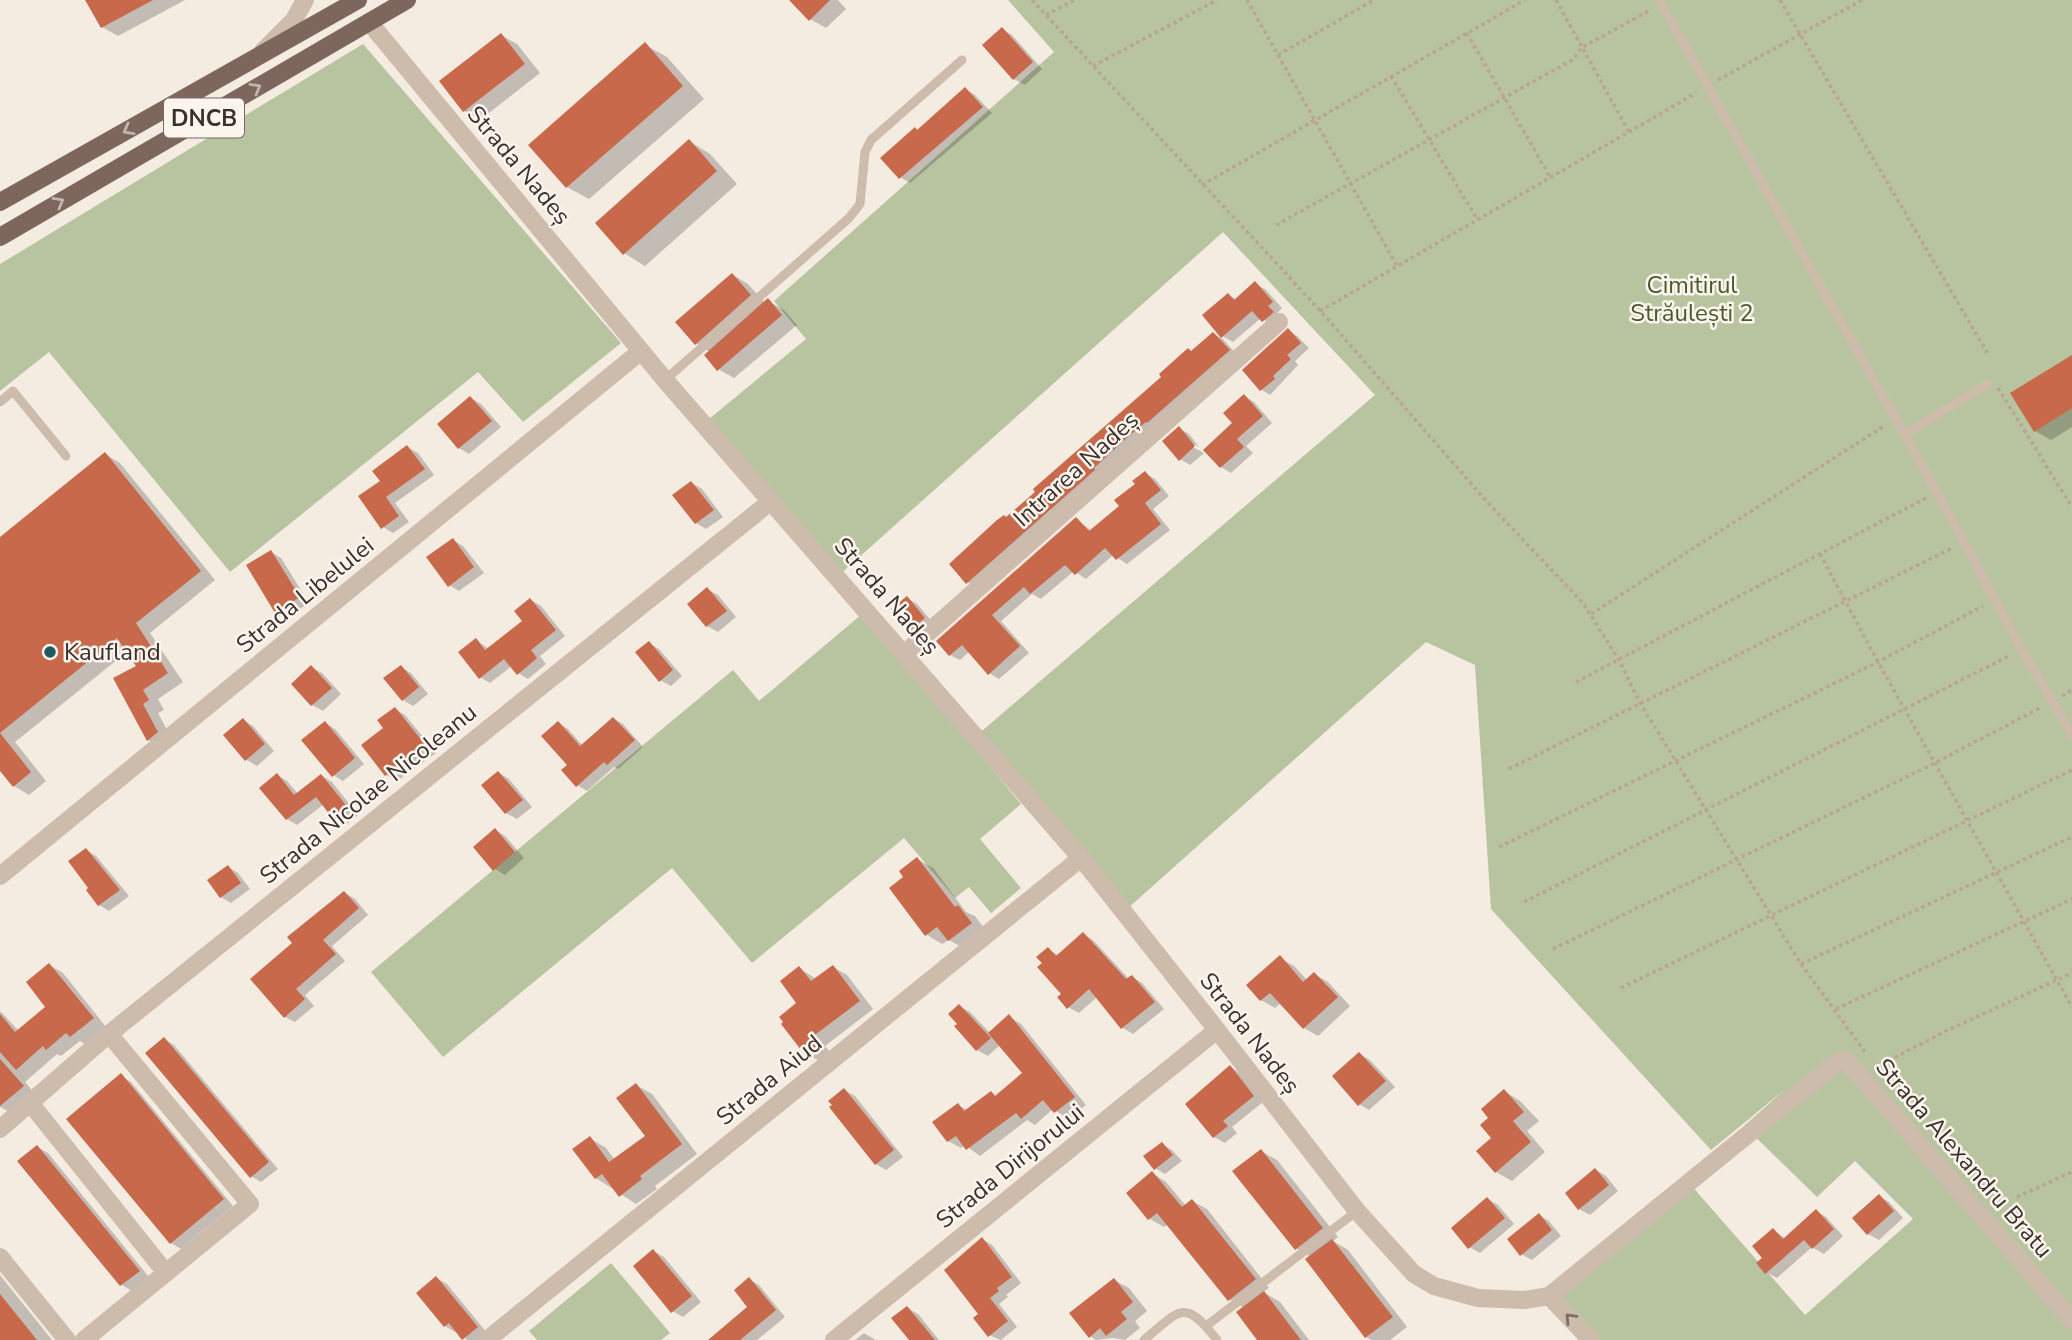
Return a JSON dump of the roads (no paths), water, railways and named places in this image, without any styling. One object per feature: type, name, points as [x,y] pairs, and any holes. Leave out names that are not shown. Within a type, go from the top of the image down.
[{"type":"main road","name":"DNCB","points":[[0,202],[358,0]]},
{"type":"main road","name":"DNCB","points":[[0,237],[407,0]]},
{"type":"street","points":[[256,58],[294,20],[305,0]]},
{"type":"street","name":"Strada Nadeș","points":[[369,22],[641,351],[1081,858],[1357,1211],[1414,1273],[1434,1286],[1457,1294],[1499,1300],[1549,1296]]},
{"type":"street","name":"Intrarea Nadeș","points":[[905,653],[1279,322]]},
{"type":"street","name":"Strada Libelulei","points":[[0,876],[641,351]]},
{"type":"street","name":"Strada Nicolae Nicoleanu","points":[[0,1129],[109,1034],[770,502]]},
{"type":"street","name":"Strada Aiud","points":[[487,1340],[509,1333],[1081,858]]},
{"type":"street","name":"Strada Dirijorului","points":[[834,1340],[1217,1030]]},
{"type":"street","points":[[84,1340],[250,1204],[109,1034]]},
{"type":"street","name":"Strada Alexandru Bratu","points":[[1549,1296],[1836,1063],[1846,1060],[2072,1320]]},
{"type":"street","points":[[31,1104],[166,1273]]},
{"type":"street","points":[[0,1257],[67,1340]]},
{"type":"street","points":[[1549,1296],[1591,1340]]},
{"type":"lane","points":[[1660,2],[2072,735]]},
{"type":"lane","points":[[666,380],[849,218],[860,204],[865,152],[871,140],[962,60]]},
{"type":"lane","points":[[1904,435],[1990,382]]},
{"type":"lane","points":[[0,402],[13,391],[65,457]]},
{"type":"lane","points":[[1206,1326],[1357,1211]]},
{"type":"lane","points":[[1144,1340],[1176,1314],[1185,1311],[1193,1313],[1217,1340]]},
{"type":"place","name":"Kaufland","points":[[50,652]]},
{"type":"park label","name":"Cimitirul Străulești 2","points":[[1692,299]]}]
